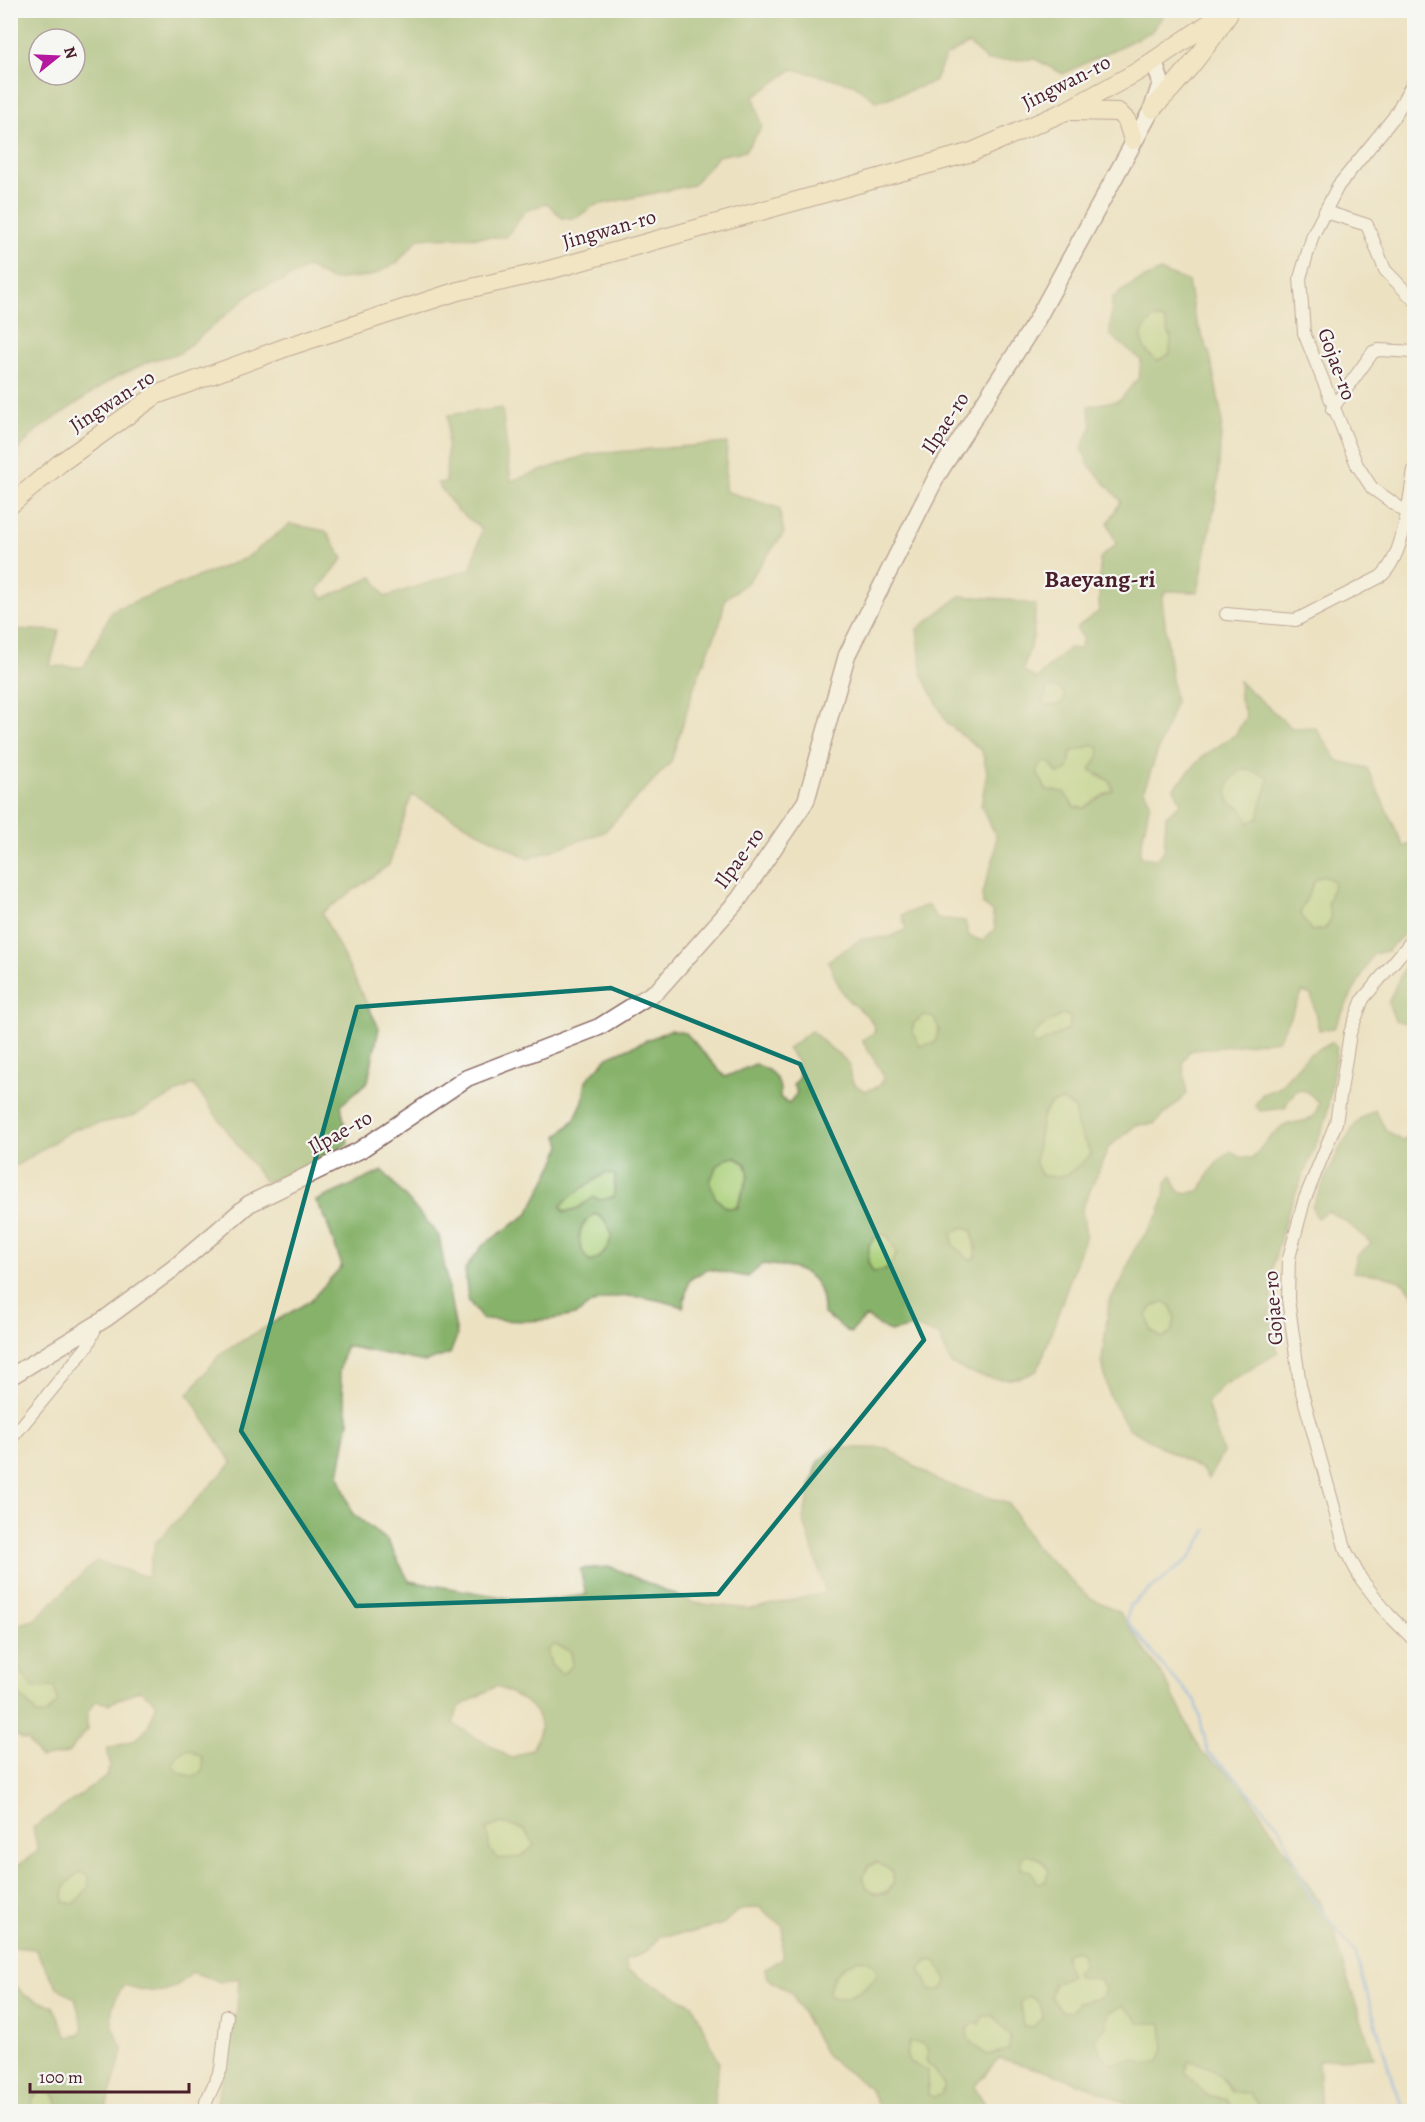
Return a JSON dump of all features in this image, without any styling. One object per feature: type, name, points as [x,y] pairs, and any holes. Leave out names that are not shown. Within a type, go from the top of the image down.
[{"type":"main road","name":"Jingwan-ro","points":[[10,504],[58,464],[156,395],[203,376],[458,291],[542,272],[972,152],[1066,111],[1154,60],[1230,10]]},
{"type":"main road","points":[[1152,109],[1189,65],[1206,49],[1230,10]]},
{"type":"main road","points":[[1066,111],[1118,112],[1127,122],[1133,140]]},
{"type":"street","name":"Ilpae-ro","points":[[10,1377],[97,1324],[171,1270],[249,1204],[360,1150],[467,1078],[599,1027],[658,990],[739,899],[806,801],[847,655],[938,474],[1035,323],[1152,109],[1161,83],[1154,60]]},
{"type":"street","name":"Gojae-ro","points":[[1410,515],[1372,488],[1357,465],[1332,409],[1304,333],[1300,278],[1313,235],[1338,186],[1394,117],[1414,81]]},
{"type":"street","points":[[1326,212],[1367,225],[1385,270],[1414,300]]},
{"type":"street","points":[[1332,409],[1373,352],[1379,350],[1414,352]]},
{"type":"street","points":[[1226,614],[1296,620],[1316,612],[1387,572],[1410,515],[1414,470]]},
{"type":"street","name":"Gojae-ro","points":[[1414,938],[1363,999],[1350,1033],[1336,1123],[1304,1201],[1289,1258],[1288,1299],[1300,1385],[1346,1551],[1361,1579],[1388,1614],[1414,1640]]},
{"type":"street","points":[[10,1440],[87,1347],[97,1324]]},
{"type":"street","points":[[207,2112],[206,2102],[221,2069],[227,2016]]},
{"type":"highlighted area","points":[[611,988],[800,1064],[924,1340],[718,1594],[356,1606],[241,1431],[357,1007]]},
{"type":"green space","points":[[11,10],[1167,10],[1151,32],[1063,74],[1035,59],[987,61],[969,44],[946,56],[934,82],[877,102],[853,84],[793,69],[754,97],[762,127],[745,151],[718,156],[693,185],[593,206],[578,217],[563,219],[547,203],[525,211],[506,237],[419,238],[397,263],[371,276],[331,280],[308,267],[280,282],[257,289],[180,353],[150,361],[114,378],[36,431],[11,457]]},
{"type":"green space","points":[[1160,271],[1188,281],[1194,315],[1210,355],[1222,418],[1217,494],[1198,592],[1166,591],[1162,599],[1175,703],[1144,790],[1150,802],[1140,851],[1141,857],[1156,859],[1164,851],[1166,816],[1181,803],[1174,788],[1202,757],[1236,734],[1246,716],[1240,700],[1239,681],[1292,728],[1315,727],[1338,761],[1367,768],[1404,847],[1414,842],[1414,924],[1387,951],[1373,954],[1334,1028],[1319,1030],[1311,995],[1303,992],[1278,1040],[1189,1051],[1183,1063],[1187,1094],[1154,1124],[1136,1125],[1109,1147],[1082,1209],[1086,1235],[1038,1370],[1027,1375],[994,1379],[962,1369],[951,1364],[939,1335],[913,1327],[890,1332],[866,1317],[850,1333],[823,1313],[819,1288],[807,1274],[788,1267],[763,1264],[748,1277],[707,1269],[689,1280],[683,1307],[650,1298],[627,1296],[604,1299],[590,1304],[577,1314],[562,1318],[528,1321],[482,1319],[468,1300],[465,1269],[483,1245],[528,1214],[557,1158],[561,1145],[558,1136],[574,1120],[583,1101],[586,1080],[608,1057],[670,1030],[686,1033],[725,1077],[755,1064],[771,1072],[777,1080],[780,1098],[789,1103],[797,1093],[793,1085],[799,1077],[798,1062],[787,1049],[812,1030],[850,1065],[852,1081],[865,1091],[879,1086],[884,1079],[862,1040],[875,1032],[868,1017],[852,1004],[839,987],[828,961],[861,939],[891,937],[906,929],[902,915],[928,905],[936,918],[965,921],[969,936],[983,941],[995,928],[992,912],[983,905],[982,893],[995,854],[996,836],[981,806],[987,772],[982,751],[947,723],[922,674],[917,629],[960,596],[1005,599],[1036,605],[1033,638],[1023,670],[1036,679],[1069,648],[1080,649],[1083,638],[1076,628],[1099,611],[1100,558],[1116,544],[1108,523],[1121,501],[1088,464],[1082,448],[1092,425],[1088,406],[1120,400],[1139,377],[1141,360],[1110,335],[1112,298],[1134,283]],"holes":[[[1154,318],[1164,320],[1171,338],[1170,354],[1157,361],[1143,345],[1144,329]],[[1055,687],[1062,690],[1065,698],[1061,704],[1046,706],[1043,699],[1048,688]],[[1093,745],[1099,748],[1099,755],[1090,770],[1110,781],[1113,790],[1085,808],[1074,807],[1064,792],[1047,790],[1037,773],[1042,762],[1050,763],[1058,774],[1068,770],[1071,752]],[[1244,768],[1269,777],[1259,818],[1249,823],[1241,808],[1229,802],[1227,791],[1232,779]],[[1323,875],[1334,881],[1328,904],[1331,919],[1325,929],[1311,931],[1300,913],[1315,880]],[[1063,1014],[1070,1017],[1069,1029],[1035,1046],[1031,1038],[1041,1027]],[[924,1015],[934,1018],[939,1029],[935,1043],[920,1046],[912,1031],[914,1023]],[[1063,1101],[1075,1108],[1078,1127],[1091,1154],[1069,1173],[1057,1176],[1041,1175],[1035,1161],[1042,1117],[1050,1104]],[[735,1157],[746,1164],[749,1175],[737,1208],[726,1208],[715,1197],[710,1182],[721,1162]],[[605,1173],[615,1175],[614,1197],[600,1200],[594,1197],[573,1211],[564,1212],[561,1206],[575,1193]],[[595,1214],[603,1219],[610,1232],[611,1239],[608,1246],[598,1258],[590,1262],[580,1243],[581,1230],[588,1219]],[[963,1227],[972,1231],[976,1245],[976,1258],[969,1260],[953,1245],[952,1233]],[[880,1234],[888,1236],[897,1254],[886,1270],[873,1272],[868,1262],[869,1244]]]},
{"type":"green space","points":[[1154,318],[1164,320],[1171,338],[1170,354],[1157,361],[1146,351],[1141,340],[1144,330]]},
{"type":"green space","points":[[502,408],[511,481],[589,454],[727,443],[725,491],[779,508],[784,533],[747,583],[725,599],[720,623],[695,684],[671,762],[604,832],[528,859],[412,795],[389,865],[322,913],[379,1028],[368,1081],[341,1105],[348,1144],[310,1166],[265,1182],[193,1084],[133,1116],[74,1129],[16,1166],[11,1165],[10,629],[59,631],[50,666],[84,667],[112,610],[246,558],[290,524],[326,531],[343,559],[317,591],[324,598],[373,577],[385,597],[471,569],[482,529],[457,510],[437,483],[446,482],[448,415]]},
{"type":"green space","points":[[1055,687],[1062,690],[1065,697],[1061,704],[1046,706],[1043,699],[1048,688]]},
{"type":"green space","points":[[1093,745],[1099,748],[1098,776],[1110,781],[1113,790],[1085,808],[1074,807],[1066,797],[1047,790],[1036,773],[1042,762],[1070,763],[1071,752]]},
{"type":"green space","points":[[1244,768],[1269,776],[1259,818],[1249,824],[1240,808],[1228,802],[1227,796],[1230,782]]},
{"type":"green space","points":[[1323,875],[1334,881],[1328,904],[1331,919],[1325,929],[1311,931],[1300,913],[1315,880]]},
{"type":"green space","points":[[1414,953],[1414,1026],[1395,1020],[1388,1003],[1408,959]]},
{"type":"green space","points":[[1063,1014],[1070,1017],[1069,1029],[1035,1047],[1030,1038],[1041,1027]]},
{"type":"green space","points":[[924,1015],[934,1018],[939,1029],[935,1043],[920,1046],[912,1031],[914,1023]]},
{"type":"green space","points":[[1331,1042],[1337,1047],[1326,1120],[1287,1214],[1273,1265],[1270,1317],[1278,1353],[1222,1386],[1207,1403],[1223,1453],[1208,1479],[1202,1470],[1128,1428],[1109,1395],[1102,1362],[1109,1301],[1121,1283],[1134,1250],[1160,1213],[1167,1181],[1172,1175],[1178,1191],[1189,1193],[1201,1190],[1213,1168],[1231,1151],[1240,1157],[1253,1158],[1279,1129],[1313,1116],[1319,1102],[1306,1091],[1297,1090],[1285,1108],[1260,1111],[1255,1105],[1262,1094],[1278,1088],[1308,1055]],"holes":[[[1165,1302],[1171,1306],[1175,1318],[1172,1331],[1162,1338],[1151,1330],[1147,1315],[1153,1306]]]},
{"type":"green space","points":[[1063,1101],[1075,1108],[1078,1127],[1091,1155],[1069,1173],[1057,1177],[1041,1175],[1035,1161],[1042,1117],[1050,1104]]},
{"type":"green space","points":[[1375,1110],[1386,1130],[1402,1141],[1414,1133],[1414,1298],[1410,1290],[1397,1280],[1353,1272],[1357,1256],[1371,1243],[1344,1220],[1328,1211],[1317,1218],[1312,1207],[1339,1150],[1359,1119]]},
{"type":"green space","points":[[735,1157],[746,1164],[749,1175],[736,1208],[726,1208],[715,1197],[709,1182],[718,1165]]},
{"type":"green space","points":[[383,1171],[439,1236],[457,1336],[450,1354],[425,1362],[345,1346],[339,1372],[349,1421],[339,1475],[352,1513],[387,1540],[409,1581],[532,1602],[586,1595],[580,1569],[611,1567],[694,1603],[751,1609],[826,1593],[803,1518],[818,1462],[836,1448],[887,1448],[938,1481],[1009,1504],[1035,1546],[1090,1598],[1119,1611],[1167,1683],[1202,1753],[1240,1782],[1315,1895],[1334,1928],[1340,1957],[1374,2057],[1318,2060],[1321,2111],[1264,2111],[1248,2093],[1233,2092],[1214,2071],[1188,2061],[1185,2071],[1204,2094],[1227,2100],[1234,2111],[1137,2111],[1088,2086],[999,2058],[974,2087],[990,2111],[881,2111],[869,2088],[827,2057],[791,1993],[767,1978],[765,1969],[782,1958],[783,1926],[759,1907],[737,1911],[723,1924],[689,1933],[660,1936],[645,1953],[625,1960],[628,1971],[693,2005],[719,2062],[714,2099],[716,2111],[215,2111],[237,2008],[239,1978],[220,1982],[192,1972],[169,1989],[153,1991],[124,1985],[118,1994],[112,2010],[112,2025],[123,2050],[105,2111],[57,2111],[58,2105],[54,2094],[40,2091],[33,2098],[30,2111],[11,2111],[11,1981],[26,1996],[53,2006],[68,2037],[79,2035],[83,2027],[75,1999],[57,1987],[35,1949],[11,1947],[11,1870],[38,1851],[33,1828],[107,1776],[110,1765],[107,1748],[129,1742],[141,1735],[146,1730],[157,1703],[140,1690],[109,1704],[96,1701],[87,1713],[87,1730],[68,1753],[40,1758],[28,1740],[11,1732],[11,1683],[38,1716],[47,1713],[58,1702],[54,1687],[33,1688],[17,1666],[11,1666],[11,1626],[34,1620],[96,1561],[148,1577],[155,1543],[232,1463],[188,1394],[221,1353],[310,1301],[342,1266],[325,1217],[316,1201]],"holes":[[[555,1644],[571,1652],[573,1665],[562,1674],[551,1665],[547,1650]],[[496,1686],[524,1701],[539,1718],[540,1732],[532,1749],[511,1758],[453,1724],[459,1707]],[[189,1749],[202,1757],[203,1769],[195,1777],[179,1773],[172,1765],[180,1752]],[[501,1823],[525,1831],[534,1845],[518,1857],[498,1858],[490,1850],[486,1829]],[[1026,1854],[1040,1859],[1049,1871],[1045,1882],[1037,1883],[1031,1871],[1021,1869],[1020,1859]],[[876,1862],[892,1871],[894,1883],[887,1893],[875,1894],[866,1886],[863,1878],[867,1866]],[[81,1872],[88,1877],[89,1887],[74,1904],[64,1902],[64,1892],[69,1881]],[[1074,1950],[1082,1954],[1082,1966],[1076,1972],[1078,1977],[1099,1979],[1106,1990],[1101,1998],[1078,2002],[1071,2012],[1062,2011],[1051,1997],[1052,1984],[1071,1976],[1066,1965],[1065,1954]],[[863,1959],[869,1961],[878,1974],[856,1993],[836,1998],[829,1996],[831,1982],[846,1965]],[[927,1960],[936,1961],[947,1981],[942,1990],[931,1990],[920,1970]],[[1029,1996],[1040,2005],[1043,2018],[1032,2027],[1023,2026],[1020,2002]],[[1122,2006],[1135,2016],[1138,2023],[1162,2023],[1164,2048],[1159,2062],[1144,2064],[1135,2060],[1111,2064],[1101,2055],[1095,2038],[1106,2026],[1109,2012]],[[983,2016],[994,2016],[1010,2037],[1009,2050],[987,2055],[968,2040],[967,2029],[974,2023],[980,2024]],[[910,2042],[922,2043],[929,2049],[926,2060],[944,2084],[941,2095],[933,2097],[928,2095],[927,2071],[909,2062],[906,2053]]]},
{"type":"green space","points":[[606,1173],[615,1175],[614,1197],[564,1212],[561,1206],[570,1197]]},
{"type":"green space","points":[[595,1214],[608,1226],[611,1240],[604,1253],[590,1263],[581,1248],[579,1238],[584,1220]]},
{"type":"green space","points":[[963,1227],[972,1231],[976,1258],[969,1260],[953,1245],[952,1233]]},
{"type":"green space","points":[[879,1234],[888,1236],[897,1253],[886,1271],[873,1272],[868,1262],[869,1244]]},
{"type":"green space","points":[[1165,1302],[1171,1306],[1175,1318],[1172,1331],[1162,1338],[1151,1330],[1147,1315],[1153,1306]]},
{"type":"green space","points":[[555,1644],[571,1652],[573,1665],[562,1674],[551,1665],[547,1650]]},
{"type":"green space","points":[[11,1666],[17,1666],[33,1688],[54,1686],[58,1702],[47,1713],[38,1716],[15,1690],[11,1677]]},
{"type":"green space","points":[[190,1749],[202,1757],[203,1769],[195,1777],[179,1773],[172,1765],[180,1752]]},
{"type":"green space","points":[[501,1823],[525,1831],[534,1845],[518,1857],[498,1858],[490,1850],[486,1829]]},
{"type":"green space","points":[[1026,1854],[1037,1857],[1047,1867],[1049,1871],[1045,1882],[1037,1884],[1021,1869],[1020,1859]]},
{"type":"green space","points":[[879,1863],[890,1867],[894,1878],[890,1889],[879,1893],[868,1889],[864,1878],[868,1867]]},
{"type":"green space","points":[[81,1872],[88,1877],[89,1887],[74,1904],[64,1902],[66,1884]]},
{"type":"green space","points":[[1074,1950],[1082,1954],[1082,1966],[1087,1977],[1099,1979],[1106,1989],[1101,1998],[1078,2002],[1071,2012],[1062,2011],[1051,1997],[1052,1991],[1063,1965],[1065,1953]]},
{"type":"green space","points":[[859,1959],[871,1963],[878,1974],[856,1993],[842,1998],[829,1996],[833,1977],[846,1965]]},
{"type":"green space","points":[[927,1960],[936,1961],[947,1981],[942,1990],[931,1990],[919,1970]]},
{"type":"green space","points":[[1029,1996],[1040,2005],[1043,2019],[1032,2027],[1023,2026],[1020,2002]]},
{"type":"green space","points":[[1122,2006],[1135,2016],[1162,2023],[1164,2048],[1159,2062],[1144,2064],[1135,2060],[1111,2064],[1101,2055],[1095,2037],[1106,2026],[1109,2012]]},
{"type":"green space","points":[[983,2015],[994,2016],[1010,2037],[1009,2050],[987,2055],[968,2040],[967,2029]]},
{"type":"green space","points":[[910,2042],[922,2043],[929,2050],[926,2061],[944,2084],[941,2095],[933,2097],[928,2095],[928,2085],[915,2064],[909,2062],[906,2053]]},
{"type":"green space","points":[[1188,2061],[1214,2071],[1232,2092],[1248,2093],[1264,2111],[1234,2111],[1227,2100],[1204,2094],[1185,2071]]},
{"type":"green space","points":[[40,2091],[54,2094],[58,2106],[57,2111],[30,2111],[33,2098]]},
{"type":"waterway","points":[[1207,1530],[1191,1557],[1129,1606],[1127,1621],[1169,1673],[1196,1701],[1208,1753],[1234,1775],[1281,1829],[1308,1894],[1355,1952],[1394,2086],[1406,2112]]},
{"type":"district","name":"Baeyang-ri","points":[[1100,579]]}]
